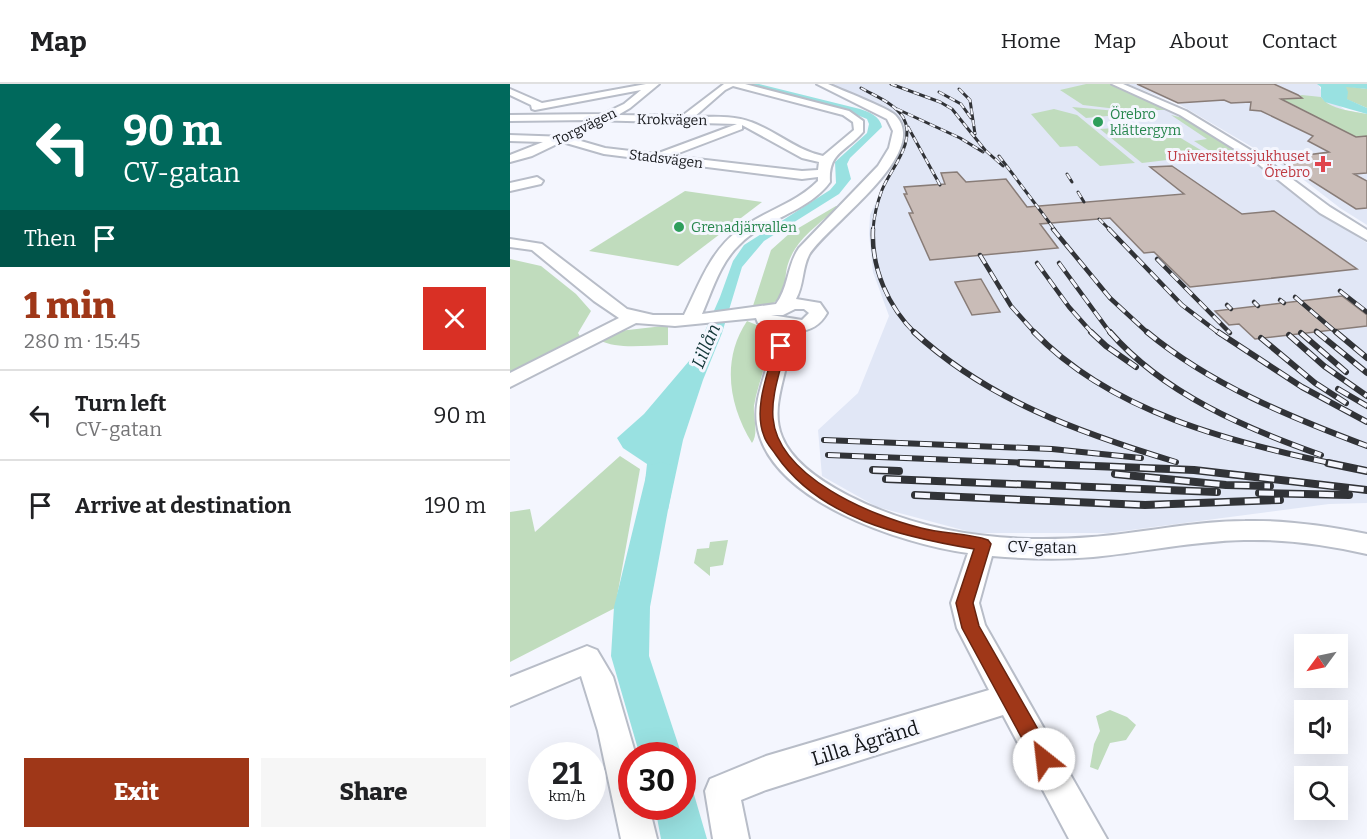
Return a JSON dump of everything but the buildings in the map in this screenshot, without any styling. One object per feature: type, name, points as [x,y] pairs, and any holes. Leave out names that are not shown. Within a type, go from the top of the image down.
[{"type":"street","points":[[684,120],[722,88],[733,84],[838,110],[855,118],[859,124],[857,133],[824,160],[824,182],[813,193],[735,240],[718,262],[698,318]]},
{"type":"street","name":"CV-gatan","points":[[821,84],[891,117],[898,126],[898,139],[889,159],[857,200],[818,234],[802,254],[793,289],[779,321],[767,402],[767,420],[770,436],[791,467],[821,492],[866,516],[921,534],[983,544],[1067,549],[1247,530],[1303,534],[1367,544]]},
{"type":"street","points":[[1116,84],[1183,113],[1262,161],[1325,210],[1367,236]]},
{"type":"street","points":[[510,111],[653,85]]},
{"type":"street","name":"Torgvägen","points":[[510,159],[528,154],[559,140],[627,106],[653,85]]},
{"type":"street","points":[[577,87],[597,95]]},
{"type":"street","points":[[510,92],[541,106]]},
{"type":"street","name":"Krokvägen","points":[[510,118],[738,121],[748,124],[806,156],[824,160]]},
{"type":"street","points":[[655,158],[748,124]]},
{"type":"street","name":"Stadsvägen","points":[[510,138],[559,140],[604,152],[802,175],[823,173]]},
{"type":"street","points":[[510,187],[537,182]]},
{"type":"street","points":[[510,243],[526,244],[537,248],[614,308],[633,318],[655,320],[748,316],[779,321],[789,335],[816,317],[818,313],[797,271]]},
{"type":"street","points":[[779,321],[802,303],[814,307]]},
{"type":"street","points":[[510,381],[633,318]]},
{"type":"street","points":[[983,544],[965,603],[971,628],[1089,839]]},
{"type":"street","points":[[510,692],[587,659],[598,677],[614,731],[639,839]]},
{"type":"street","name":"Lilla Ågränd","points":[[731,839],[722,792],[766,773],[1010,698]]},
{"type":"shaded area","points":[[829,84],[1111,84],[1154,101],[1181,116],[1274,175],[1314,209],[1367,243],[1367,503],[1329,504],[1108,533],[974,533],[877,507],[822,476],[818,430],[858,393],[889,316],[873,272],[869,234],[870,215],[905,139],[901,121],[894,113]]},
{"type":"shaded area","name":"Universitetssjukhuset Örebro","points":[[1127,84],[1318,84],[1322,92],[1345,110],[1367,114],[1367,225],[1259,151],[1177,103]]},
{"type":"green space","points":[[1086,84],[1110,84],[1170,110],[1144,110],[1142,112],[1083,105],[1060,90]]},
{"type":"green space","points":[[1345,86],[1367,89],[1367,108],[1346,99]]},
{"type":"green space","points":[[1298,96],[1321,97],[1330,105],[1367,114],[1367,136],[1337,139],[1305,113],[1310,113],[1280,98],[1301,98]]},
{"type":"green space","points":[[1072,107],[1139,113],[1086,118]]},
{"type":"green space","points":[[1054,109],[1077,115],[1135,163],[1100,166],[1077,146],[1060,147],[1031,114]]},
{"type":"green space","points":[[1171,115],[1183,118],[1239,152],[1216,155],[1194,141],[1207,139]]},
{"type":"green space","points":[[1159,125],[1209,155],[1142,163],[1100,129]]},
{"type":"green space","name":"Grenadjärvallen","points":[[685,191],[762,202],[678,266],[589,251]]},
{"type":"green space","points":[[839,206],[795,249],[786,271],[785,288],[782,294],[767,306],[751,312],[771,250],[790,233]]},
{"type":"green space","points":[[510,259],[541,266],[576,294],[591,311],[578,333],[581,338],[510,374]]},
{"type":"green space","points":[[747,321],[764,328],[767,337],[766,357],[754,406],[755,430],[752,443],[738,414],[731,383],[734,351]]},
{"type":"green space","points":[[668,327],[668,345],[623,346],[599,340],[619,331]]},
{"type":"green space","points":[[620,456],[640,469],[615,608],[510,662],[510,512],[530,509],[535,532]]},
{"type":"green space","points":[[728,540],[723,565],[710,567],[710,576],[694,563],[697,549],[709,548],[710,542]]},
{"type":"green space","points":[[1110,710],[1127,717],[1136,725],[1126,740],[1110,743],[1098,770],[1090,767],[1094,744],[1100,731],[1096,716]]},
{"type":"water","points":[[746,84],[759,84],[860,109],[877,117],[882,127],[850,158],[847,164],[851,179],[839,194],[764,241],[742,267],[722,333],[683,440],[668,510],[652,508],[651,489],[645,482],[647,464],[623,448],[617,438],[644,414],[695,354],[733,261],[744,245],[830,190],[836,183],[835,162],[867,133],[869,124],[867,119],[837,107]]},
{"type":"water","points":[[1317,84],[1367,84],[1367,89],[1346,87],[1347,99],[1367,108],[1367,114],[1325,102],[1321,97],[1321,87]]},
{"type":"waterway","name":"Lillån","points":[[657,742],[630,656],[632,607],[661,472]]},
{"type":"waterway","name":"Lillån","points":[[680,820],[684,839]]},
{"type":"railway","points":[[891,84],[940,102],[952,109],[985,150],[1003,166]]},
{"type":"railway","points":[[861,88],[884,100],[899,112],[903,117],[907,136],[901,155],[882,190],[873,230]]},
{"type":"railway","points":[[959,89],[970,100],[975,134]]},
{"type":"railway","points":[[939,92],[961,104],[971,118]]},
{"type":"railway","points":[[897,109],[960,138],[983,152]]},
{"type":"railway","points":[[908,127],[940,185]]},
{"type":"railway","points":[[999,156],[1055,230]]},
{"type":"railway","points":[[1067,174],[1072,182]]},
{"type":"railway","points":[[1078,192],[1084,202]]},
{"type":"railway","points":[[1099,219],[1109,229]]},
{"type":"railway","points":[[1053,229],[1110,298],[1149,334]]},
{"type":"railway","points":[[1109,229],[1182,305],[1220,334]]},
{"type":"railway","points":[[873,230],[875,258],[883,286],[897,312],[915,333]]},
{"type":"railway","points":[[980,255],[1011,306],[1035,333]]},
{"type":"railway","points":[[1157,259],[1230,333]]},
{"type":"railway","points":[[1037,263],[1069,307],[1092,333]]},
{"type":"railway","points":[[1059,263],[1111,334]]},
{"type":"railway","points":[[1340,291],[1367,312]]},
{"type":"railway","points":[[1295,297],[1338,334]]},
{"type":"railway","points":[[1280,300],[1284,303]]},
{"type":"railway","points":[[1254,302],[1258,306]]},
{"type":"railway","points":[[1227,305],[1231,309]]},
{"type":"railway","points":[[1110,332],[1155,374],[1207,407],[1235,421],[1321,455]]},
{"type":"railway","points":[[1147,332],[1224,384],[1280,411],[1367,446]]},
{"type":"railway","points":[[1218,332],[1302,387],[1367,422]]},
{"type":"railway","points":[[1317,332],[1367,373]]},
{"type":"railway","points":[[1336,332],[1367,358]]},
{"type":"railway","points":[[915,333],[943,356],[1005,396],[1071,426],[1176,462]]},
{"type":"railway","points":[[1035,333],[1065,360],[1099,383],[1135,403],[1214,434],[1335,464]]},
{"type":"railway","points":[[1092,333],[1136,367]]},
{"type":"railway","points":[[1301,333],[1346,372]]},
{"type":"railway","points":[[1289,335],[1324,366],[1367,396]]},
{"type":"railway","points":[[1261,338],[1315,383],[1346,403]]},
{"type":"railway","points":[[1338,389],[1367,406]]},
{"type":"railway","points":[[824,440],[1052,449],[1141,458]]},
{"type":"railway","points":[[828,455],[1056,464]]},
{"type":"railway","points":[[1020,463],[1194,470],[1367,490]]},
{"type":"railway","points":[[1328,463],[1367,471]]},
{"type":"railway","points":[[873,470],[899,471]]},
{"type":"railway","points":[[1115,474],[1226,485],[1270,486]]},
{"type":"railway","points":[[886,479],[1217,492]]},
{"type":"railway","points":[[1259,493],[1349,495]]},
{"type":"railway","points":[[915,495],[1145,505],[1280,500]]},
{"type":"place","name":"Örebro klättergym","points":[[1098,122]]},
{"type":"place","name":"Universitetssjukhuset Örebro","points":[[1323,164]]},
{"type":"place","name":"Grenadjärvallen","points":[[679,227]]},
{"type":"route","points":[[781,346],[767,402],[767,420],[770,436],[791,467],[821,492],[866,516],[921,534],[983,544],[965,603],[971,628],[1044,759]]}]
